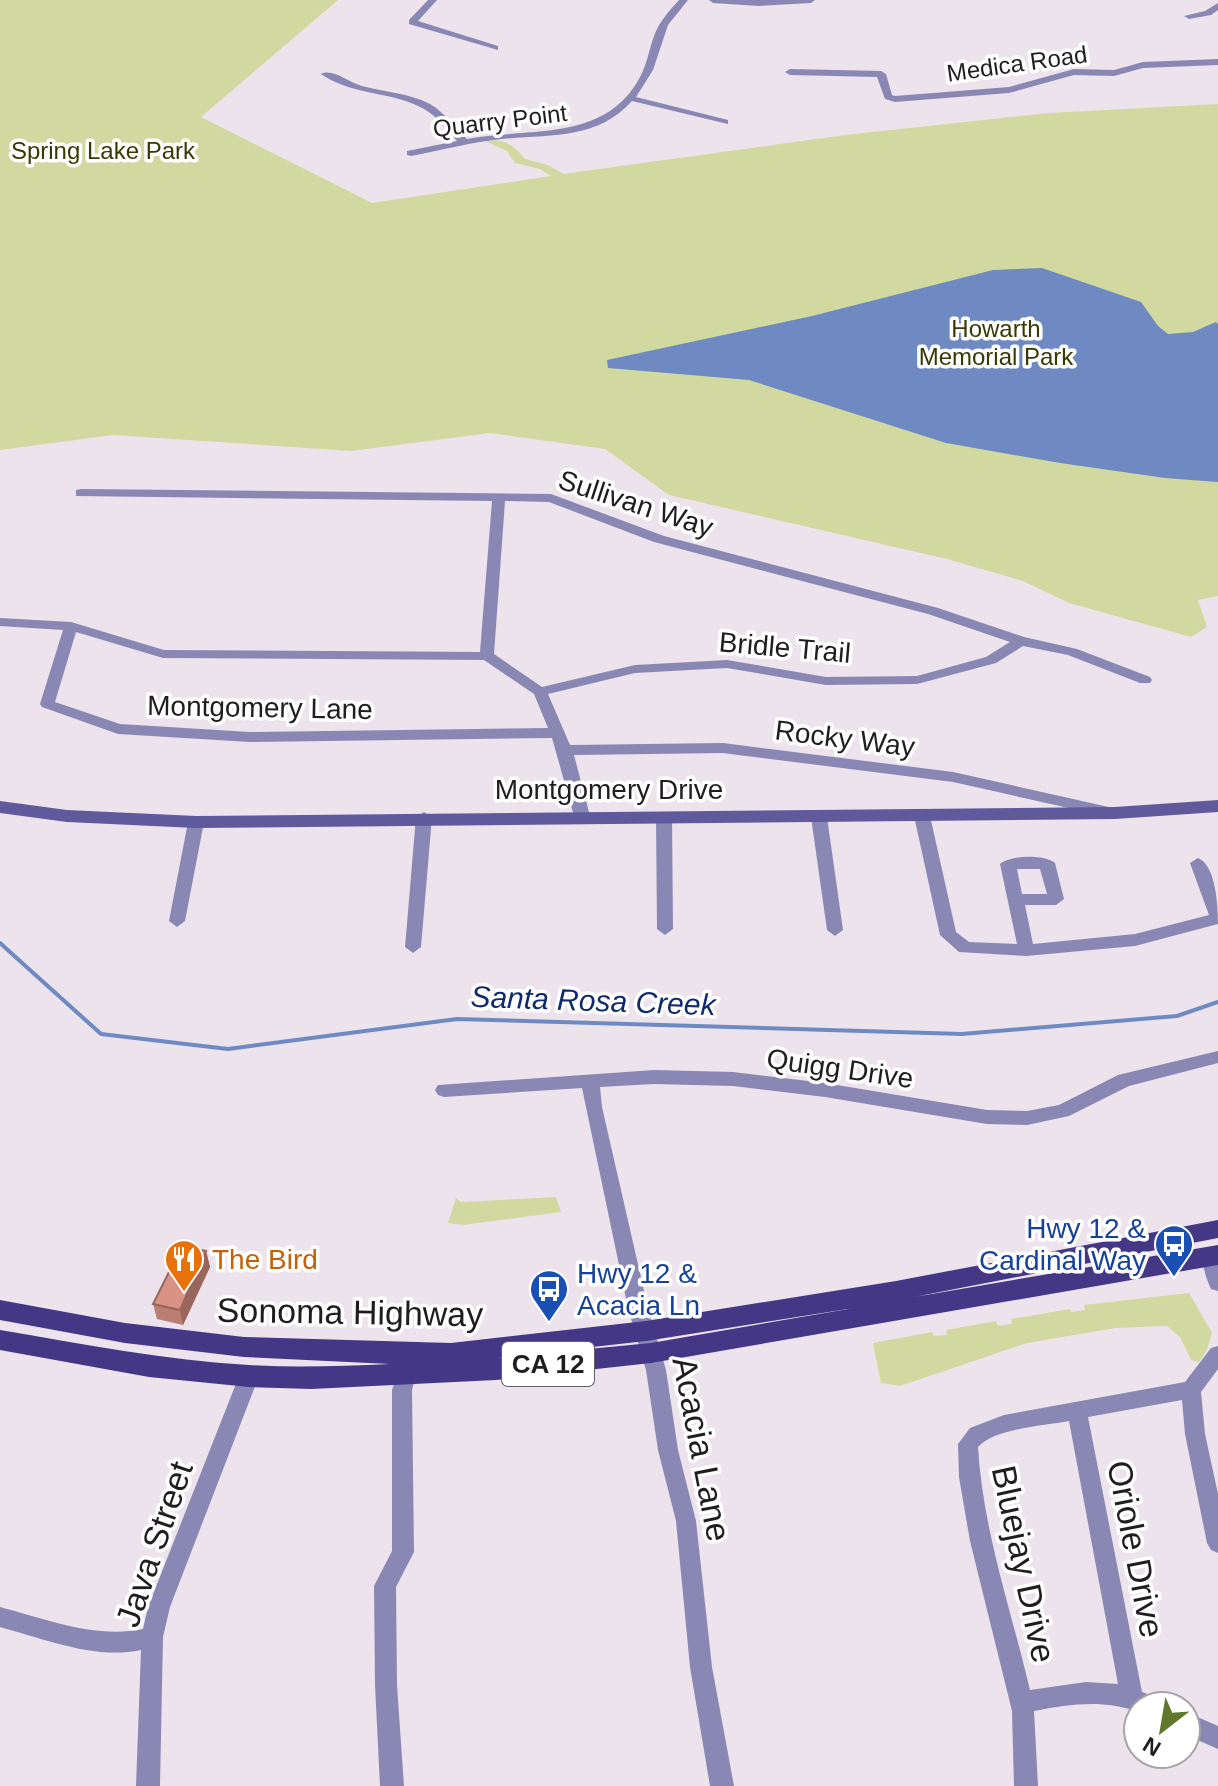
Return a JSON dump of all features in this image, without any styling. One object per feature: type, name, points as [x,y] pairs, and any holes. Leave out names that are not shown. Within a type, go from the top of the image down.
[{"type":"main road","name":"Sonoma Highway","points":[[0,1310],[191,1341],[413,1354],[649,1342],[1209,1231]]},
{"type":"main road","points":[[1209,1231],[1215,1256]]},
{"type":"main road","name":"Sonoma Highway","points":[[0,1340],[149,1366],[249,1376],[406,1375],[496,1369],[649,1342],[1215,1256]]},
{"type":"street","points":[[433,0],[412,22],[495,48]]},
{"type":"street","name":"Quarry Point","points":[[411,153],[505,136],[573,133],[598,123],[630,98],[650,69],[665,21],[684,0]]},
{"type":"street","points":[[713,0],[759,3],[811,0]]},
{"type":"street","points":[[1189,16],[1208,13],[1218,6]]},
{"type":"street","name":"Medica Road","points":[[790,72],[881,74],[888,97],[895,99],[1009,90],[1074,72],[1114,73],[1143,65],[1218,62]]},
{"type":"street","points":[[326,74],[357,88],[426,106],[465,143]]},
{"type":"street","points":[[630,98],[725,122]]},
{"type":"street","name":"Sullivan Way","points":[[81,493],[551,498],[659,539],[933,611],[1021,641],[1072,652],[1145,680]]},
{"type":"street","points":[[487,656],[499,497]]},
{"type":"street","points":[[0,622],[71,626],[163,654],[487,656],[540,692],[565,750],[582,816]]},
{"type":"street","name":"Montgomery Lane","points":[[71,626],[47,704],[118,729],[250,737],[556,733]]},
{"type":"street","name":"Bridle Trail","points":[[540,692],[635,669],[727,664],[826,681],[917,680],[991,660],[1021,641]]},
{"type":"street","name":"Rocky Way","points":[[565,750],[723,748],[953,777],[1115,813]]},
{"type":"street","name":"Montgomery Drive","points":[[0,807],[67,816],[196,822],[424,817],[1115,813],[1218,806]]},
{"type":"street","points":[[922,816],[948,935],[965,948],[1026,950],[1135,940],[1218,918],[1198,863]]},
{"type":"street","points":[[413,947],[424,817]]},
{"type":"street","points":[[664,817],[665,929]]},
{"type":"street","points":[[819,817],[835,930]]},
{"type":"street","points":[[177,921],[196,822]]},
{"type":"street","points":[[1015,900],[1026,950]]},
{"type":"street","name":"Quigg Drive","points":[[444,1090],[654,1077],[733,1079],[825,1090],[987,1117],[1027,1118],[1063,1111],[1124,1080],[1218,1057]]},
{"type":"street","name":"Acacia Lane","points":[[590,1080],[593,1107],[649,1342],[668,1450],[686,1521],[701,1667],[722,1786]]},
{"type":"street","points":[[1215,1256],[1218,1283]]},
{"type":"street","points":[[1218,1354],[1191,1390],[1195,1434],[1218,1543]]},
{"type":"street","points":[[392,1786],[386,1685],[385,1586],[403,1552],[402,1390],[406,1375]]},
{"type":"street","name":"Java Street","points":[[148,1786],[152,1637],[159,1607],[249,1376]]},
{"type":"street","name":"Bluejay Drive","points":[[1026,1786],[1022,1703],[982,1551],[968,1467],[968,1444],[977,1434],[1004,1424],[1191,1390]]},
{"type":"street","name":"Oriole Drive","points":[[1077,1412],[1138,1690]]},
{"type":"street","points":[[0,1617],[97,1642],[121,1644],[152,1637]]},
{"type":"street","points":[[1022,1703],[1081,1691],[1122,1699]]},
{"type":"green space","name":"Howarth Memorial Park","points":[[0,0],[338,0],[201,117],[372,203],[551,176],[540,169],[515,163],[507,151],[485,141],[508,144],[525,159],[548,165],[563,174],[845,135],[1049,113],[1218,104],[1218,596],[1198,600],[1207,627],[1191,637],[1069,603],[1023,581],[947,559],[669,495],[605,449],[490,433],[351,451],[113,435],[0,450]]},
{"type":"green space","points":[[556,1197],[561,1212],[463,1225],[448,1223],[456,1198],[461,1202]]},
{"type":"green space","points":[[1189,1293],[1212,1333],[1199,1362],[1191,1360],[1180,1337],[1167,1326],[1116,1328],[1027,1343],[900,1386],[881,1383],[873,1343],[932,1332],[934,1336],[947,1335],[946,1330],[996,1321],[998,1326],[1012,1324],[1011,1319],[1070,1309],[1071,1312],[1085,1310],[1084,1305]]},
{"type":"water","points":[[1042,268],[1141,302],[1158,326],[1168,334],[1193,332],[1216,322],[1218,324],[1218,482],[1060,463],[946,443],[749,380],[608,368],[607,360],[812,316],[993,270]]},
{"type":"building","points":[[182,1246],[206,1251],[180,1310],[153,1304]]},
{"type":"waterway","name":"Santa Rosa Creek","points":[[0,943],[101,1034],[228,1049],[457,1019],[962,1034],[1177,1016],[1218,1002]]},
{"type":"place","name":"Hwy 12 & Cardinal Way","points":[[1174,1278]]},
{"type":"place","name":"The Bird","points":[[184,1293]]},
{"type":"place","name":"Hwy 12 & Acacia Ln","points":[[549,1323]]},
{"type":"park label","name":"Spring Lake Park","points":[[103,151]]}]
